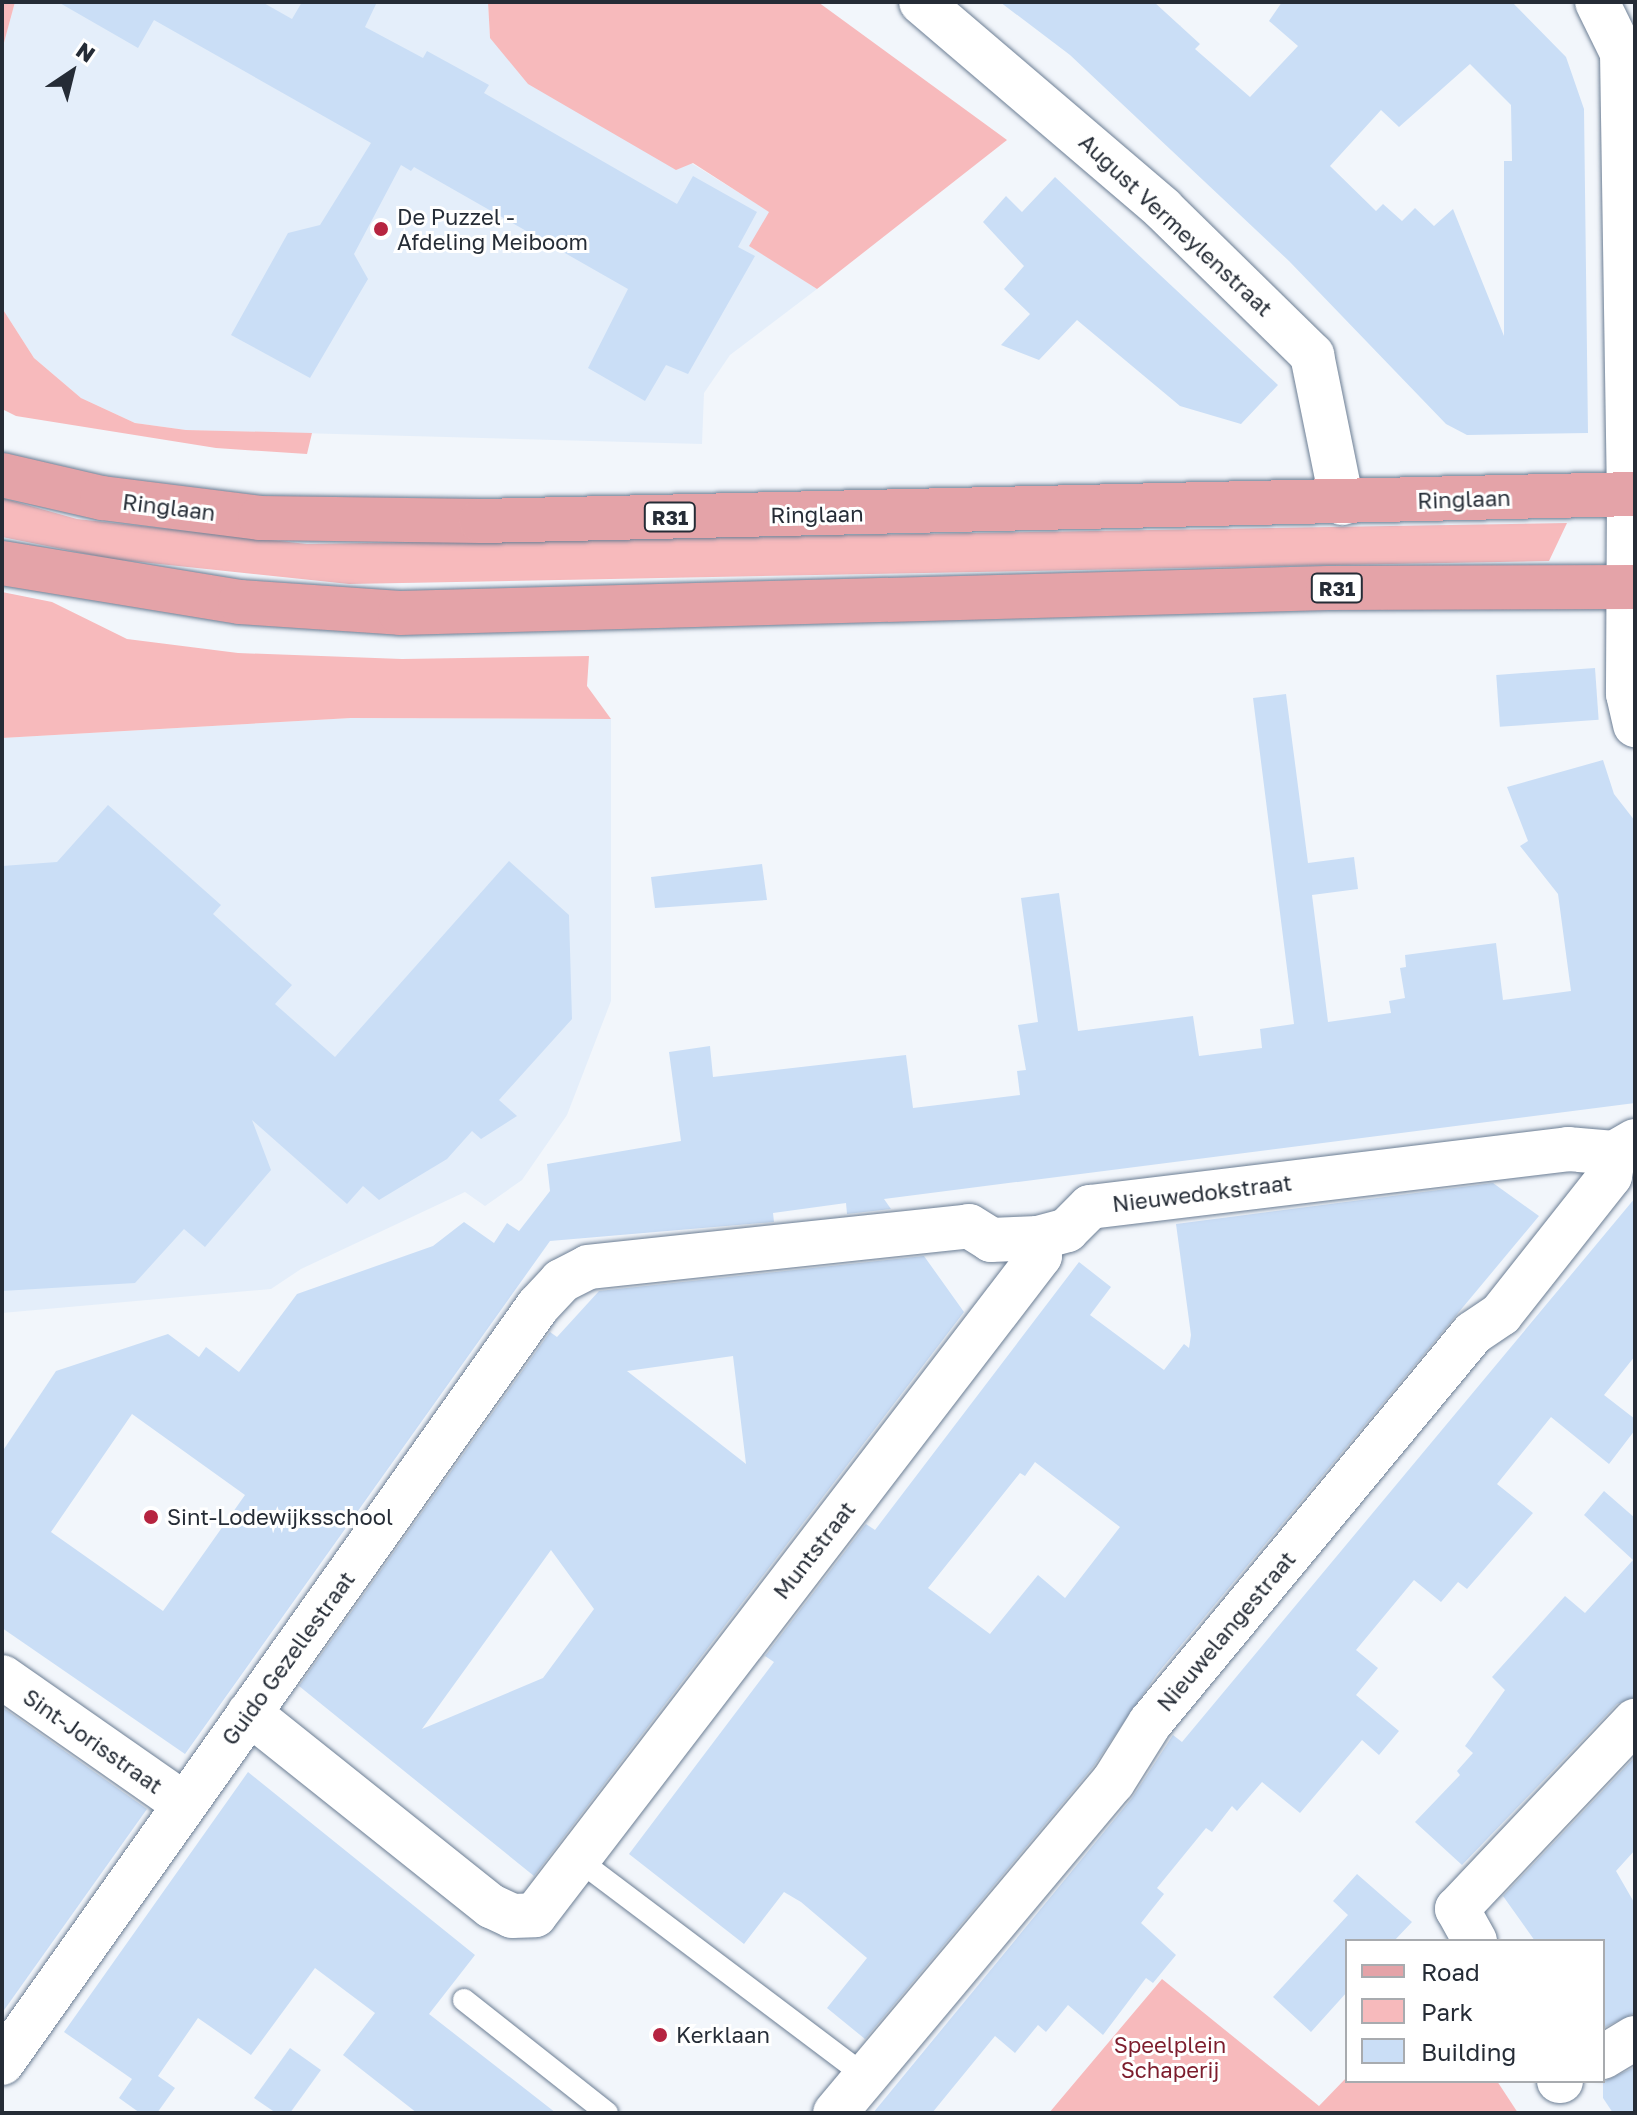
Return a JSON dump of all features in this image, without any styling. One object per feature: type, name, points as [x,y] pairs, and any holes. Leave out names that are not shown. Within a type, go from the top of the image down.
[{"type":"main road","name":"Ringlaan","points":[[2,475],[102,498],[260,518],[481,521],[1632,494]]},
{"type":"main road","name":"R31","points":[[2,563],[240,602],[400,613],[1328,588],[1631,587]]},
{"type":"street","name":"August Vermeylenstraat","points":[[921,2],[1163,209],[1312,355],[1342,503]]},
{"type":"street","points":[[1599,5],[1622,53],[1632,494],[1628,694],[1635,725]]},
{"type":"street","name":"Nieuwedokstraat","points":[[588,1267],[969,1226],[991,1240],[1038,1238],[1067,1230],[1090,1207],[1568,1149],[1624,1147]]},
{"type":"street","name":"Nieuwelangestraat","points":[[835,2113],[1113,1782],[1150,1723],[1463,1345],[1501,1314],[1610,1176],[1624,1147]]},
{"type":"street","name":"Muntstraat","points":[[576,1858],[1040,1256],[1038,1238]]},
{"type":"street","name":"Guido Gezellestraat","points":[[2,2063],[538,1306],[561,1281],[588,1267]]},
{"type":"street","name":"Sint-Jorisstraat","points":[[2,1677],[184,1804]]},
{"type":"street","points":[[249,1713],[491,1906],[512,1916],[535,1915],[576,1858]]},
{"type":"street","points":[[1466,1925],[1635,1721]]},
{"type":"street","points":[[1605,2056],[1635,2038]]},
{"type":"lane","points":[[576,1858],[865,2076]]},
{"type":"lane","points":[[464,2000],[607,2113]]},
{"type":"shaded area","name":"De Puzzel - Afdeling Meiboom","points":[[15,2],[488,2],[490,38],[770,212],[750,246],[817,289],[730,355],[704,393],[702,444],[186,430],[135,423],[81,398],[34,358],[2,308],[2,50]]},
{"type":"shaded area","points":[[351,718],[611,719],[611,1001],[567,1115],[522,1180],[485,1206],[465,1192],[301,1269],[271,1289],[2,1313],[2,738]]},
{"type":"green space","points":[[2,2],[15,2],[2,50]]},
{"type":"green space","points":[[488,2],[818,2],[1007,140],[817,289],[749,246],[769,212],[693,163],[676,170],[528,84],[490,38]]},
{"type":"green space","points":[[2,308],[34,358],[81,398],[135,423],[186,430],[312,433],[307,454],[216,448],[16,416],[2,409]]},
{"type":"green space","points":[[2,498],[77,519],[307,544],[1567,523],[1549,561],[349,584],[112,559],[2,537]]},
{"type":"green space","points":[[2,592],[52,602],[127,639],[238,653],[402,659],[589,656],[587,686],[611,719],[351,718],[2,738]]},
{"type":"green space","name":"Speelplein Schaperij","points":[[1162,1979],[1319,2106],[1345,2079],[1345,2083],[1498,2083],[1518,2113],[1049,2113]]},
{"type":"building","points":[[58,2],[262,2],[292,19],[302,2],[377,2],[365,27],[423,58],[427,51],[489,85],[484,93],[677,204],[693,176],[757,212],[738,247],[755,256],[688,374],[666,365],[645,401],[588,368],[628,289],[414,167],[411,171],[401,165],[354,254],[368,279],[310,378],[231,335],[288,233],[320,225],[371,143],[154,20],[138,48]]},
{"type":"building","points":[[1000,2],[1154,2],[1200,44],[1195,49],[1250,97],[1298,46],[1269,21],[1282,2],[1512,2],[1566,57],[1584,109],[1588,433],[1467,435],[1446,424],[1289,261],[1070,55]],"holes":[[[1470,64],[1511,105],[1512,161],[1504,161],[1504,336],[1453,209],[1434,226],[1415,208],[1402,221],[1383,204],[1376,211],[1330,166],[1381,110],[1399,127]]]},
{"type":"building","points":[[1055,177],[1278,385],[1241,424],[1180,406],[1077,320],[1039,360],[1001,345],[1030,314],[1004,289],[1024,266],[983,222],[1006,196],[1022,212]]},
{"type":"building","points":[[1595,668],[1599,720],[1500,727],[1496,675]]},
{"type":"building","points":[[1286,694],[1308,863],[1354,857],[1358,889],[1312,895],[1328,1022],[1391,1013],[1389,1001],[1405,998],[1400,968],[1406,967],[1405,955],[1496,943],[1503,1000],[1571,991],[1558,894],[1520,846],[1528,841],[1507,787],[1603,760],[1614,794],[1635,821],[1635,1103],[884,1199],[891,1209],[847,1214],[846,1203],[773,1213],[774,1222],[550,1241],[185,1754],[2,1628],[2,1452],[56,1371],[168,1334],[199,1357],[206,1347],[239,1372],[297,1294],[433,1246],[464,1222],[494,1243],[507,1223],[519,1231],[550,1191],[547,1164],[681,1141],[669,1052],[710,1046],[713,1077],[906,1055],[913,1108],[1020,1095],[1017,1071],[1026,1070],[1018,1025],[1038,1022],[1021,898],[1059,893],[1078,1031],[1193,1016],[1199,1056],[1262,1048],[1260,1029],[1294,1024],[1253,698]],"holes":[[[132,1414],[245,1495],[163,1611],[51,1532]]]},
{"type":"building","points":[[108,805],[221,905],[213,914],[292,985],[275,1004],[335,1057],[509,861],[569,915],[572,1019],[499,1100],[517,1116],[481,1139],[472,1131],[447,1159],[379,1200],[363,1186],[347,1204],[252,1120],[271,1170],[205,1247],[184,1229],[135,1283],[2,1291],[2,866],[57,862]]},
{"type":"building","points":[[762,864],[767,900],[655,908],[651,877]]},
{"type":"building","points":[[1493,1183],[1539,1216],[1157,1674],[1093,1767],[865,2039],[827,2008],[867,1958],[801,1902],[784,1892],[744,1944],[629,1854],[774,1662],[765,1656],[866,1524],[875,1530],[1079,1262],[1111,1287],[1090,1315],[1164,1370],[1184,1344],[1189,1348],[1191,1335],[1176,1224]],"holes":[[[1035,1462],[1120,1527],[1065,1598],[1038,1575],[990,1634],[928,1588],[1020,1473],[1025,1476]]]},
{"type":"building","points":[[1635,1198],[1635,1356],[1604,1395],[1635,1419],[1635,1430],[1609,1464],[1551,1417],[1497,1484],[1533,1513],[1467,1589],[1458,1582],[1441,1602],[1414,1580],[1356,1650],[1378,1668],[1356,1695],[1399,1731],[1379,1755],[1362,1740],[1300,1813],[1262,1782],[1237,1811],[1232,1806],[1212,1832],[1206,1828],[1157,1888],[1164,1894],[1141,1923],[1176,1955],[1153,1983],[1146,1978],[1103,2035],[1068,2005],[1046,2032],[1038,2025],[1015,2053],[995,2036],[932,2113],[873,2113],[1132,1798],[1173,1735],[1182,1742]]},
{"type":"building","points":[[924,1256],[964,1312],[534,1876],[299,1686],[550,1332],[557,1337],[599,1291]],"holes":[[[733,1356],[746,1464],[627,1371]],[[551,1550],[594,1609],[543,1678],[422,1729]]]},
{"type":"building","points":[[1604,1491],[1635,1518],[1635,1697],[1617,1704],[1462,1865],[1415,1822],[1460,1775],[1457,1771],[1473,1753],[1465,1746],[1505,1690],[1492,1677],[1565,1596],[1585,1613],[1633,1560],[1584,1515]]},
{"type":"building","points":[[2,1707],[147,1809],[2,2013]]},
{"type":"building","points":[[1635,1757],[1635,1850],[1616,1871],[1635,1904],[1635,2013],[1605,2027],[1605,1939],[1534,1939],[1503,1896]]},
{"type":"building","points":[[248,1772],[475,1955],[429,2014],[556,2113],[417,2113],[343,2055],[375,2013],[315,1968],[251,2055],[198,2018],[158,2076],[175,2088],[157,2113],[140,2113],[119,2098],[132,2079],[64,2032]]},
{"type":"building","points":[[1357,1874],[1412,1922],[1396,1939],[1345,1939],[1345,1994],[1311,2032],[1273,1997],[1348,1915],[1333,1901]]},
{"type":"building","points":[[290,2048],[321,2070],[290,2113],[276,2113],[254,2098]]},
{"type":"building","points":[[1635,2067],[1635,2113],[1613,2113],[1603,2098],[1605,2081]]},
{"type":"place","name":"De Puzzel - Afdeling Meiboom","points":[[381,229]]},
{"type":"place","name":"Sint-Lodewijksschool","points":[[151,1517]]},
{"type":"place","name":"Kerklaan","points":[[660,2035]]}]
